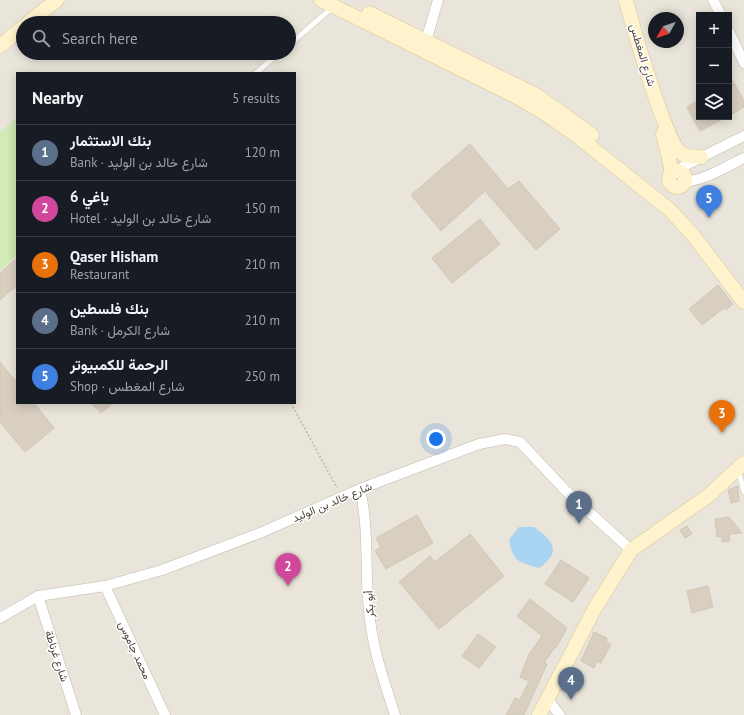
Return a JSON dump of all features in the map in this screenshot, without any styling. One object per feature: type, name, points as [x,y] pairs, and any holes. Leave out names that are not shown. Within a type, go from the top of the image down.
[{"type":"main road","points":[[37,16],[57,0]]},
{"type":"main road","points":[[321,0],[338,3],[426,41],[536,95],[565,115],[618,156],[680,175]]},
{"type":"main road","name":"شارع المغطس","points":[[626,0],[660,109],[674,145],[680,175]]},
{"type":"main road","points":[[338,3],[513,95],[543,112],[578,136],[680,175],[700,230],[744,288]]},
{"type":"main road","points":[[0,46],[16,33]]},
{"type":"main road","name":"شارع المغطس","points":[[660,109],[662,129],[680,175]]},
{"type":"main road","points":[[680,175],[692,234],[744,302]]},
{"type":"main road","points":[[540,715],[595,608],[631,550],[708,496],[741,466]]},
{"type":"street","points":[[426,41],[438,0]]},
{"type":"street","points":[[713,0],[719,12]]},
{"type":"street","points":[[732,37],[744,63]]},
{"type":"street","points":[[680,175],[744,136]]},
{"type":"street","points":[[680,175],[744,158]]},
{"type":"street","name":"شارع خالد بن الوليد","points":[[0,618],[38,596],[105,586],[162,570],[260,533],[360,489],[479,444],[505,439],[513,439],[520,442],[565,490],[631,550]]},
{"type":"street","name":"أبو بكر","points":[[360,489],[364,505],[370,620],[375,648],[395,715]]},
{"type":"street","name":"محمد جاموس","points":[[105,586],[165,715]]},
{"type":"street","name":"شارع غرناطة","points":[[38,596],[76,715]]},
{"type":"street","points":[[548,700],[560,715]]},
{"type":"lane","points":[[296,39],[338,3]]},
{"type":"lane","points":[[257,72],[272,60]]},
{"type":"lane","points":[[741,466],[744,492]]},
{"type":"path","points":[[292,404],[342,497]]},
{"type":"shaded area","points":[[0,0],[744,0],[744,715],[0,715]]},
{"type":"green space","points":[[16,119],[16,256],[0,270],[0,132]]},
{"type":"water","points":[[519,527],[534,527],[546,537],[553,546],[551,556],[539,568],[518,560],[513,553],[509,540]]},
{"type":"building","points":[[732,79],[744,101],[744,107],[732,114]]},
{"type":"building","points":[[696,102],[696,120],[720,120],[700,131],[687,107]]},
{"type":"building","points":[[470,144],[508,189],[519,181],[560,229],[536,250],[485,191],[441,231],[411,195]]},
{"type":"building","points":[[480,219],[500,244],[452,283],[432,258]]},
{"type":"building","points":[[16,259],[16,286],[0,300],[0,273]]},
{"type":"building","points":[[718,285],[733,304],[726,310],[724,308],[702,325],[689,309]]},
{"type":"building","points":[[0,362],[16,382],[16,404],[35,404],[54,428],[25,452],[0,422]]},
{"type":"building","points":[[92,404],[112,404],[101,413]]},
{"type":"building","points":[[738,486],[739,501],[731,503],[728,490]]},
{"type":"building","points":[[417,515],[433,543],[386,569],[375,551],[381,547],[376,538]]},
{"type":"building","points":[[729,517],[742,533],[729,534],[730,541],[722,542],[722,536],[717,537],[715,519]]},
{"type":"building","points":[[687,526],[692,534],[685,538],[680,530]]},
{"type":"building","points":[[470,534],[504,576],[439,629],[399,582],[430,556],[435,562]]},
{"type":"building","points":[[561,560],[589,578],[573,602],[545,584]]},
{"type":"building","points":[[708,586],[713,607],[692,613],[687,591]]},
{"type":"building","points":[[530,599],[567,628],[556,648],[555,647],[544,663],[547,664],[524,715],[506,715],[515,698],[520,700],[529,681],[520,677],[529,654],[542,636],[517,616]]},
{"type":"building","points":[[594,632],[607,638],[606,642],[611,644],[601,663],[597,661],[594,668],[581,661]]},
{"type":"building","points":[[478,634],[496,647],[479,668],[462,656]]},
{"type":"building","points":[[570,674],[583,685],[575,693],[564,685]]},
{"type":"place","name":"الرحمة للكمبيوتر","points":[[709,218]]},
{"type":"place","name":"Qaser Hisham","points":[[722,433]]},
{"type":"place","name":"بنك الاستثمار","points":[[579,524]]},
{"type":"place","name":"ياغي 6","points":[[288,586]]},
{"type":"place","name":"بنك فلسطين","points":[[571,700]]}]
